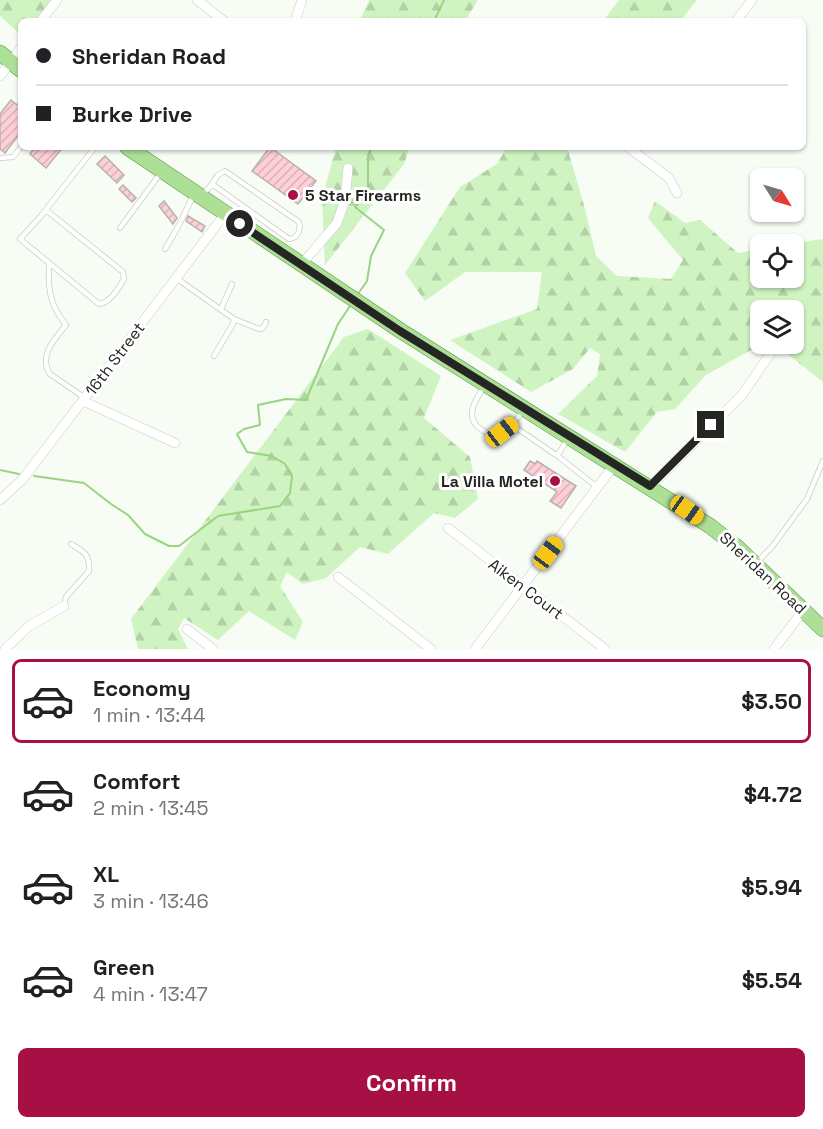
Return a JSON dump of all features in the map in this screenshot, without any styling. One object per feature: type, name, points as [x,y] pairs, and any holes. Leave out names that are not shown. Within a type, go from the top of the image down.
[{"type":"main road","name":"Sheridan Road","points":[[131,150],[301,265],[710,526],[756,564],[823,629]]},
{"type":"street","points":[[44,18],[57,0]]},
{"type":"street","points":[[197,0],[220,18]]},
{"type":"street","points":[[296,18],[302,0]]},
{"type":"street","points":[[738,18],[752,0]]},
{"type":"street","points":[[0,75],[10,61]]},
{"type":"street","points":[[635,150],[669,178],[677,194]]},
{"type":"street","points":[[301,265],[337,223],[345,200],[348,168]]},
{"type":"street","name":"16th Street","points":[[0,500],[22,480],[225,214]]},
{"type":"street","points":[[650,486],[742,395],[770,354]]},
{"type":"street","points":[[84,400],[175,443]]},
{"type":"street","points":[[475,649],[615,464]]},
{"type":"street","name":"Aiken Court","points":[[448,528],[605,649]]},
{"type":"street","points":[[338,577],[431,649]]},
{"type":"street","points":[[5,649],[29,626],[64,606]]},
{"type":"street","points":[[774,649],[803,611]]},
{"type":"street","points":[[187,629],[213,649]]},
{"type":"lane","points":[[0,158],[13,157],[19,150]]},
{"type":"lane","points":[[46,210],[123,272],[124,279],[105,303],[99,304],[20,239],[94,150]]},
{"type":"lane","points":[[165,249],[198,196],[212,184],[218,175],[225,171],[298,222],[300,227],[298,234],[289,239],[212,184]]},
{"type":"lane","points":[[120,228],[162,172]]},
{"type":"lane","points":[[49,264],[49,293],[66,325],[48,350],[45,359],[46,368],[50,374],[84,400]]},
{"type":"lane","points":[[176,278],[234,319],[259,329],[263,328],[266,322]]},
{"type":"lane","points":[[221,309],[232,284]]},
{"type":"lane","points":[[214,357],[234,319]]},
{"type":"lane","points":[[485,384],[472,410],[472,417],[476,424],[485,432],[496,435],[512,425],[525,408]]},
{"type":"lane","points":[[512,425],[597,487]]},
{"type":"lane","points":[[557,456],[569,435]]},
{"type":"lane","points":[[756,564],[772,547],[807,499],[823,461]]},
{"type":"lane","points":[[64,606],[66,597],[90,571],[90,561],[84,551],[71,544]]},
{"type":"green space","points":[[0,0],[51,0],[37,18],[18,18],[18,32],[0,16]]},
{"type":"green space","points":[[369,0],[478,0],[467,18],[361,18]]},
{"type":"green space","points":[[619,0],[697,0],[682,18],[605,18]]},
{"type":"green space","points":[[335,150],[409,150],[404,164],[325,265],[322,199]]},
{"type":"green space","points":[[505,150],[568,150],[596,256],[617,276],[671,279],[683,260],[648,218],[655,201],[685,223],[700,220],[738,253],[750,251],[750,288],[804,288],[804,242],[823,239],[823,382],[788,354],[804,354],[804,300],[750,300],[750,351],[706,375],[675,409],[657,412],[625,452],[558,414],[597,376],[600,354],[590,348],[573,369],[531,392],[450,340],[537,309],[542,272],[465,272],[425,301],[405,273],[460,187],[497,164]]},
{"type":"green space","points":[[368,329],[441,376],[424,418],[470,457],[478,499],[455,518],[434,513],[388,554],[360,547],[326,578],[303,584],[287,572],[280,586],[303,622],[295,640],[249,611],[218,640],[184,618],[178,629],[188,649],[138,649],[131,619],[344,337]]},
{"type":"building","points":[[11,100],[18,104],[18,136],[5,153],[0,149],[0,114]]},
{"type":"building","points":[[33,150],[61,150],[46,168],[30,154]]},
{"type":"building","points":[[268,150],[274,150],[316,181],[298,204],[252,171]]},
{"type":"building","points":[[105,156],[124,175],[117,183],[97,164]]},
{"type":"building","points":[[123,185],[136,198],[132,202],[119,189]]},
{"type":"building","points":[[164,201],[177,218],[173,224],[159,206]]},
{"type":"building","points":[[188,216],[205,226],[202,232],[186,221]]},
{"type":"building","name":"La Villa Motel","points":[[530,461],[535,464],[537,461],[576,486],[561,508],[550,501],[557,492],[524,470]]},
{"type":"waterway","points":[[435,18],[444,0]]},
{"type":"waterway","points":[[358,294],[367,281],[371,256],[384,230],[355,207],[368,191],[368,155],[370,150]]},
{"type":"waterway","points":[[34,476],[84,483],[128,515],[145,534],[169,546],[179,546],[218,516],[280,506],[290,493],[292,476],[285,464],[272,456],[247,452],[237,434],[244,429],[260,425],[258,405],[286,399],[306,400],[338,324],[350,306]]},
{"type":"waterway","points":[[0,470],[19,474]]},
{"type":"place","name":"5 Star Firearms","points":[[293,195]]},
{"type":"place","name":"La Villa Motel","points":[[555,481]]},
{"type":"route","points":[[240,224],[400,331],[650,486],[711,425]]}]
